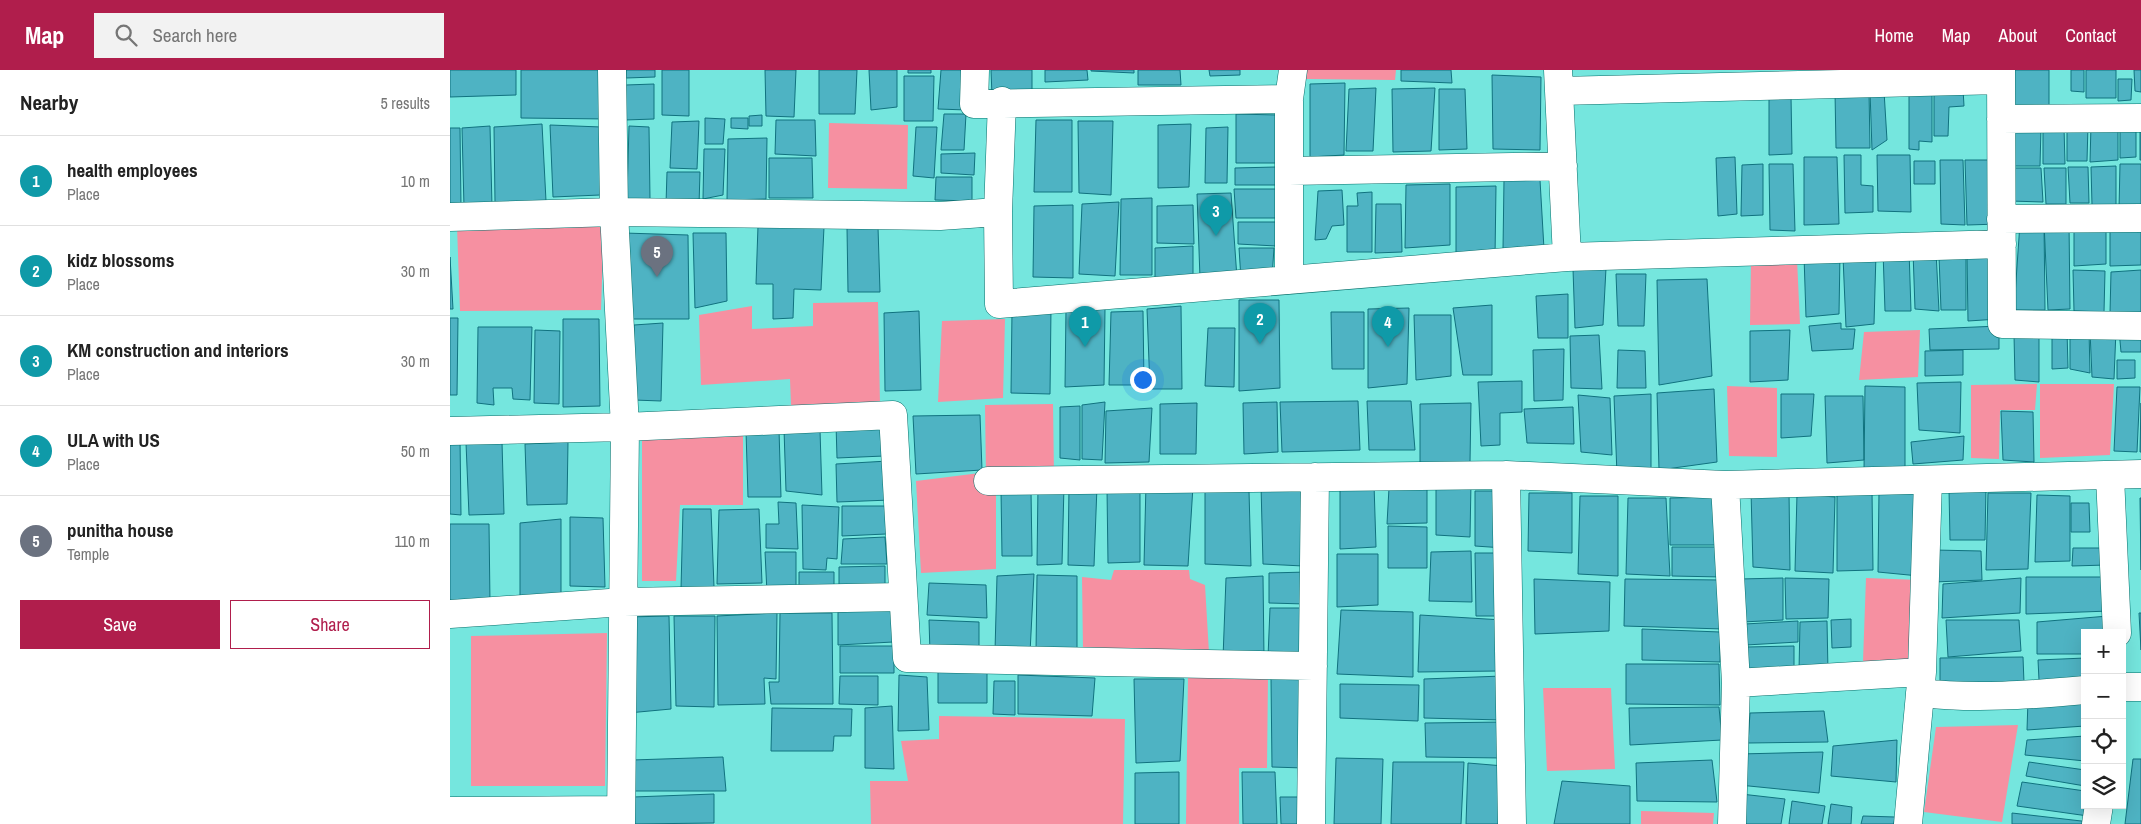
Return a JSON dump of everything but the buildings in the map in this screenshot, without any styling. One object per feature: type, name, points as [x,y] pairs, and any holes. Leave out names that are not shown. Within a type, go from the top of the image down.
[{"type":"street","points":[[450,811],[621,817],[624,427],[614,212],[612,70]]},
{"type":"street","points":[[975,70],[974,104],[1002,102],[1290,99]]},
{"type":"street","points":[[1290,280],[1290,99],[1293,70]]},
{"type":"street","points":[[1567,258],[1559,80],[2001,75],[2002,324],[2141,326]]},
{"type":"street","points":[[1002,102],[998,212],[999,304],[1567,258],[2002,232],[2141,218]]},
{"type":"street","points":[[2001,119],[2141,118]]},
{"type":"street","points":[[1290,171],[1563,166]]},
{"type":"street","points":[[450,217],[614,212],[940,216],[998,212]]},
{"type":"street","points":[[450,431],[624,427],[893,415],[907,658],[1313,666]]},
{"type":"street","points":[[988,481],[1506,475],[1725,485],[2141,474]]},
{"type":"street","points":[[1506,475],[1512,824]]},
{"type":"street","points":[[2110,476],[2117,629]]},
{"type":"street","points":[[1311,824],[1316,477]]},
{"type":"street","points":[[1908,824],[1921,682],[1928,480]]},
{"type":"street","points":[[1725,485],[1736,683],[1732,824]]},
{"type":"street","points":[[450,614],[624,602],[902,597]]},
{"type":"street","points":[[1736,683],[1921,682],[1945,695],[2018,696],[2081,690]]},
{"type":"street","points":[[2126,687],[2141,686]]},
{"type":"street","points":[[2096,824],[2098,809]]},
{"type":"shaded area","points":[[1306,70],[1396,70],[1395,80],[1305,79]]},
{"type":"shaded area","points":[[829,123],[908,125],[907,189],[828,188]]},
{"type":"shaded area","points":[[604,223],[601,310],[460,311],[457,226]]},
{"type":"shaded area","points":[[1797,259],[1800,324],[1750,325],[1751,262]]},
{"type":"shaded area","points":[[878,302],[880,405],[791,405],[790,379],[701,385],[699,315],[752,306],[752,329],[813,326],[813,303]]},
{"type":"shaded area","points":[[1005,319],[1003,398],[938,402],[942,321]]},
{"type":"shaded area","points":[[1920,330],[1918,377],[1859,380],[1864,332]]},
{"type":"shaded area","points":[[2037,384],[2035,410],[2000,410],[1999,459],[1971,458],[1971,385]]},
{"type":"shaded area","points":[[2040,384],[2114,384],[2110,455],[2040,458]]},
{"type":"shaded area","points":[[1727,386],[1777,388],[1777,457],[1729,456]]},
{"type":"shaded area","points":[[1053,404],[1054,476],[986,477],[985,405]]},
{"type":"shaded area","points":[[743,428],[743,505],[680,505],[676,581],[642,581],[642,434]]},
{"type":"shaded area","points":[[980,473],[996,489],[996,569],[921,573],[916,481]]},
{"type":"shaded area","points":[[1114,570],[1189,570],[1190,579],[1205,585],[1209,653],[1083,651],[1082,577],[1111,580]]},
{"type":"shaded area","points":[[1866,578],[1920,580],[1914,663],[1863,661]]},
{"type":"shaded area","points":[[607,633],[605,786],[471,786],[471,636]]},
{"type":"shaded area","points":[[1188,675],[1268,676],[1267,768],[1239,768],[1239,824],[1186,824]]},
{"type":"shaded area","points":[[1543,688],[1611,688],[1615,769],[1547,771]]},
{"type":"shaded area","points":[[939,716],[1125,719],[1123,824],[871,824],[870,781],[908,781],[901,741],[939,739]]},
{"type":"shaded area","points":[[2018,725],[2002,822],[1924,812],[1936,727]]},
{"type":"shaded area","points":[[1641,811],[1714,813],[1713,824],[1641,824]]},
{"type":"place","name":"KM construction and interiors","points":[[1216,236]]},
{"type":"place","name":"punitha house","points":[[657,277]]},
{"type":"place","name":"kidz blossoms","points":[[1260,344]]},
{"type":"place","name":"health employees","points":[[1085,347]]},
{"type":"place","name":"ULA with US","points":[[1388,347]]}]
